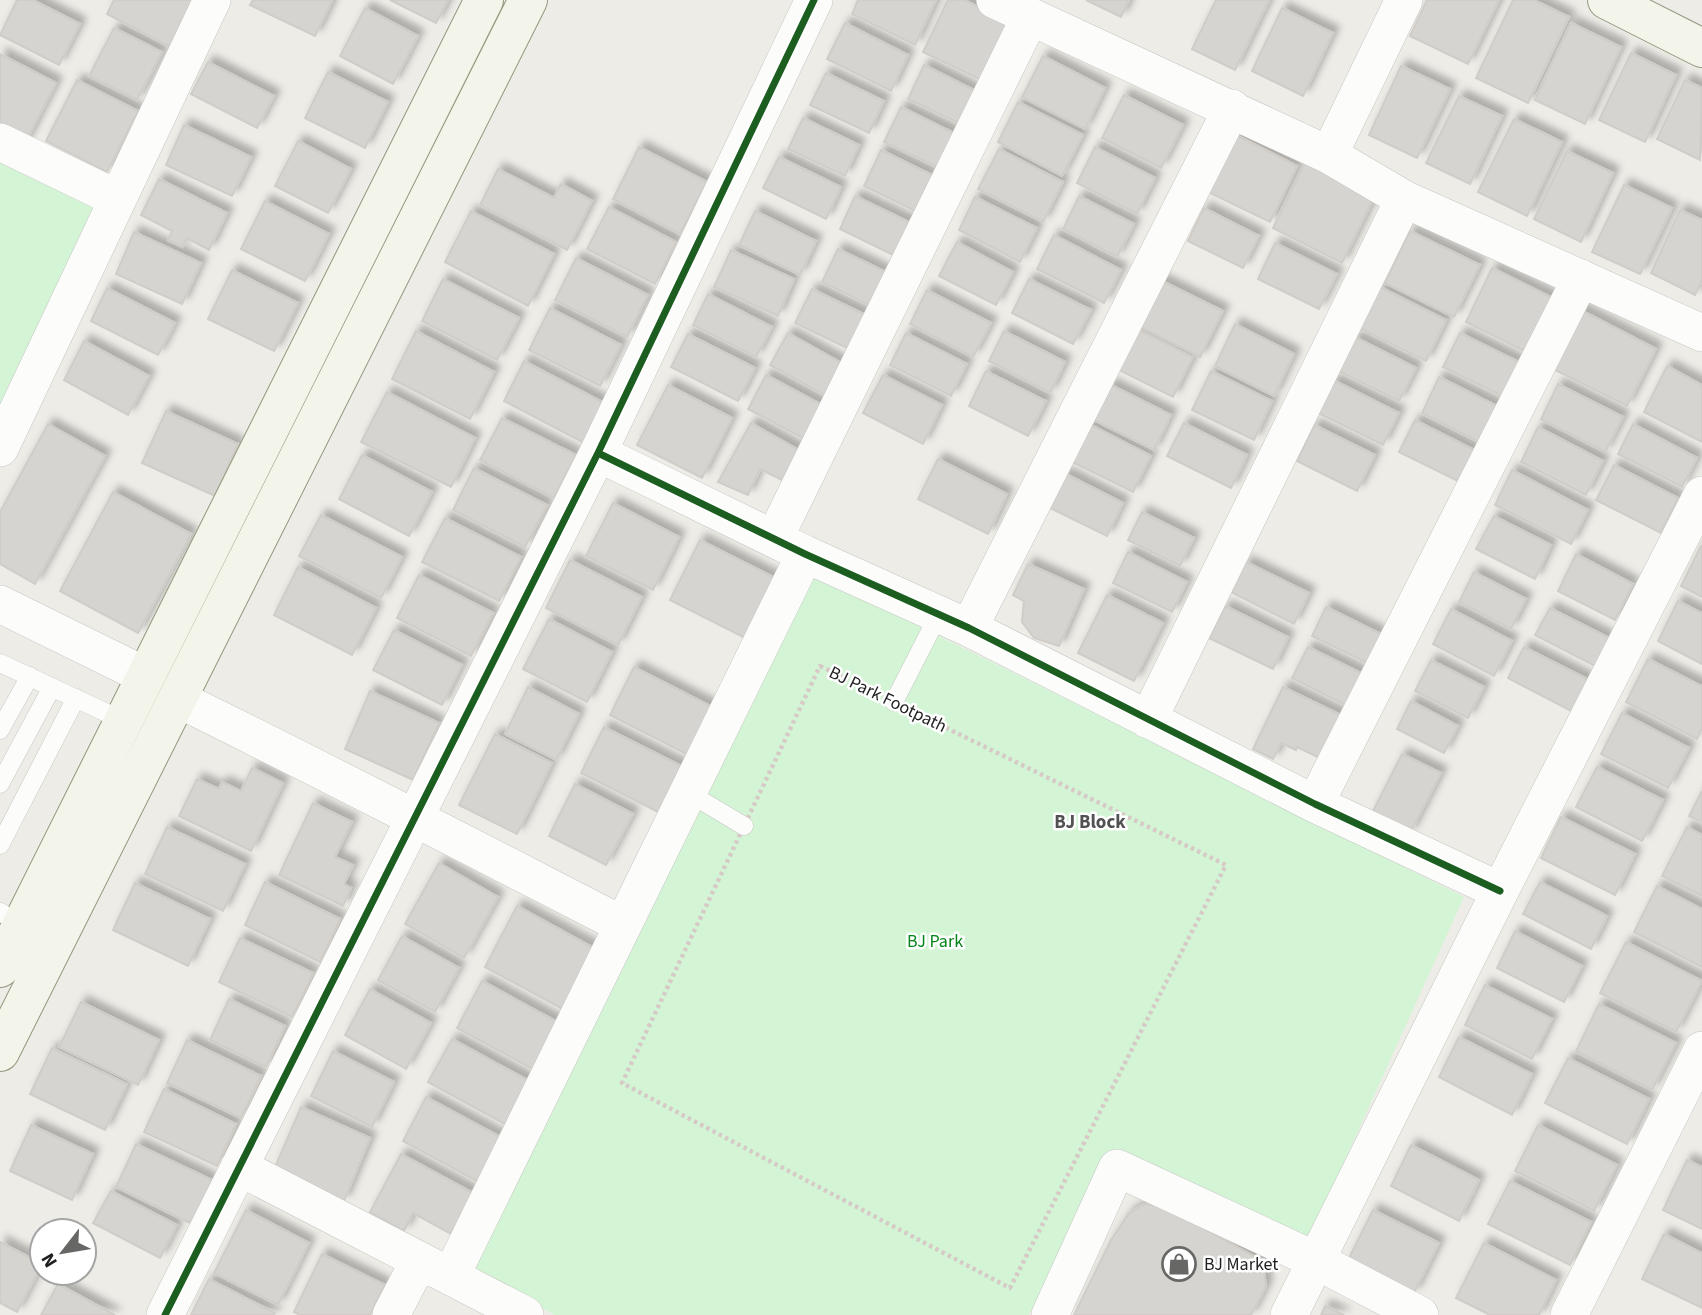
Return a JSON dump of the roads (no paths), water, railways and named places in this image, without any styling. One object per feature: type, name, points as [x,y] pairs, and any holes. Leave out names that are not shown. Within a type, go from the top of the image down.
[{"type":"main road","points":[[0,968],[11,919],[124,721],[484,0]]},
{"type":"main road","points":[[0,1052],[528,0]]},
{"type":"main road","points":[[1607,0],[1702,48]]},
{"type":"street","points":[[0,448],[212,0]]},
{"type":"street","points":[[165,1315],[598,453],[814,0]]},
{"type":"street","points":[[995,0],[1329,155],[1404,199],[1702,333]]},
{"type":"street","points":[[1329,155],[1404,0]]},
{"type":"street","points":[[391,1315],[435,1269],[623,925],[687,792],[790,546],[1030,17]]},
{"type":"street","points":[[954,621],[1232,108]]},
{"type":"street","points":[[0,142],[118,199]]},
{"type":"street","points":[[1148,720],[1404,199]]},
{"type":"street","points":[[1315,804],[1581,278]]},
{"type":"street","points":[[598,453],[790,546],[954,621],[1315,804],[1500,891]]},
{"type":"street","points":[[1289,1315],[1500,891],[1702,495]]},
{"type":"street","points":[[0,604],[146,676]]},
{"type":"street","points":[[178,699],[358,787],[623,925]]},
{"type":"street","points":[[1569,1315],[1702,1050]]},
{"type":"street","points":[[239,1167],[525,1315]]},
{"type":"street","points":[[1051,1315],[1117,1168],[1315,1260],[1420,1315]]},
{"type":"lane","points":[[894,702],[954,621]]},
{"type":"lane","points":[[2,668],[30,676],[124,721]]},
{"type":"lane","points":[[0,730],[30,676]]},
{"type":"lane","points":[[0,784],[52,687]]},
{"type":"lane","points":[[0,845],[76,698]]},
{"type":"lane","points":[[687,792],[744,826]]},
{"type":"place","name":"BJ Market","points":[[1179,1264]]},
{"type":"district","name":"BJ Block","points":[[1090,821]]},
{"type":"park label","name":"BJ Park","points":[[935,941]]}]
